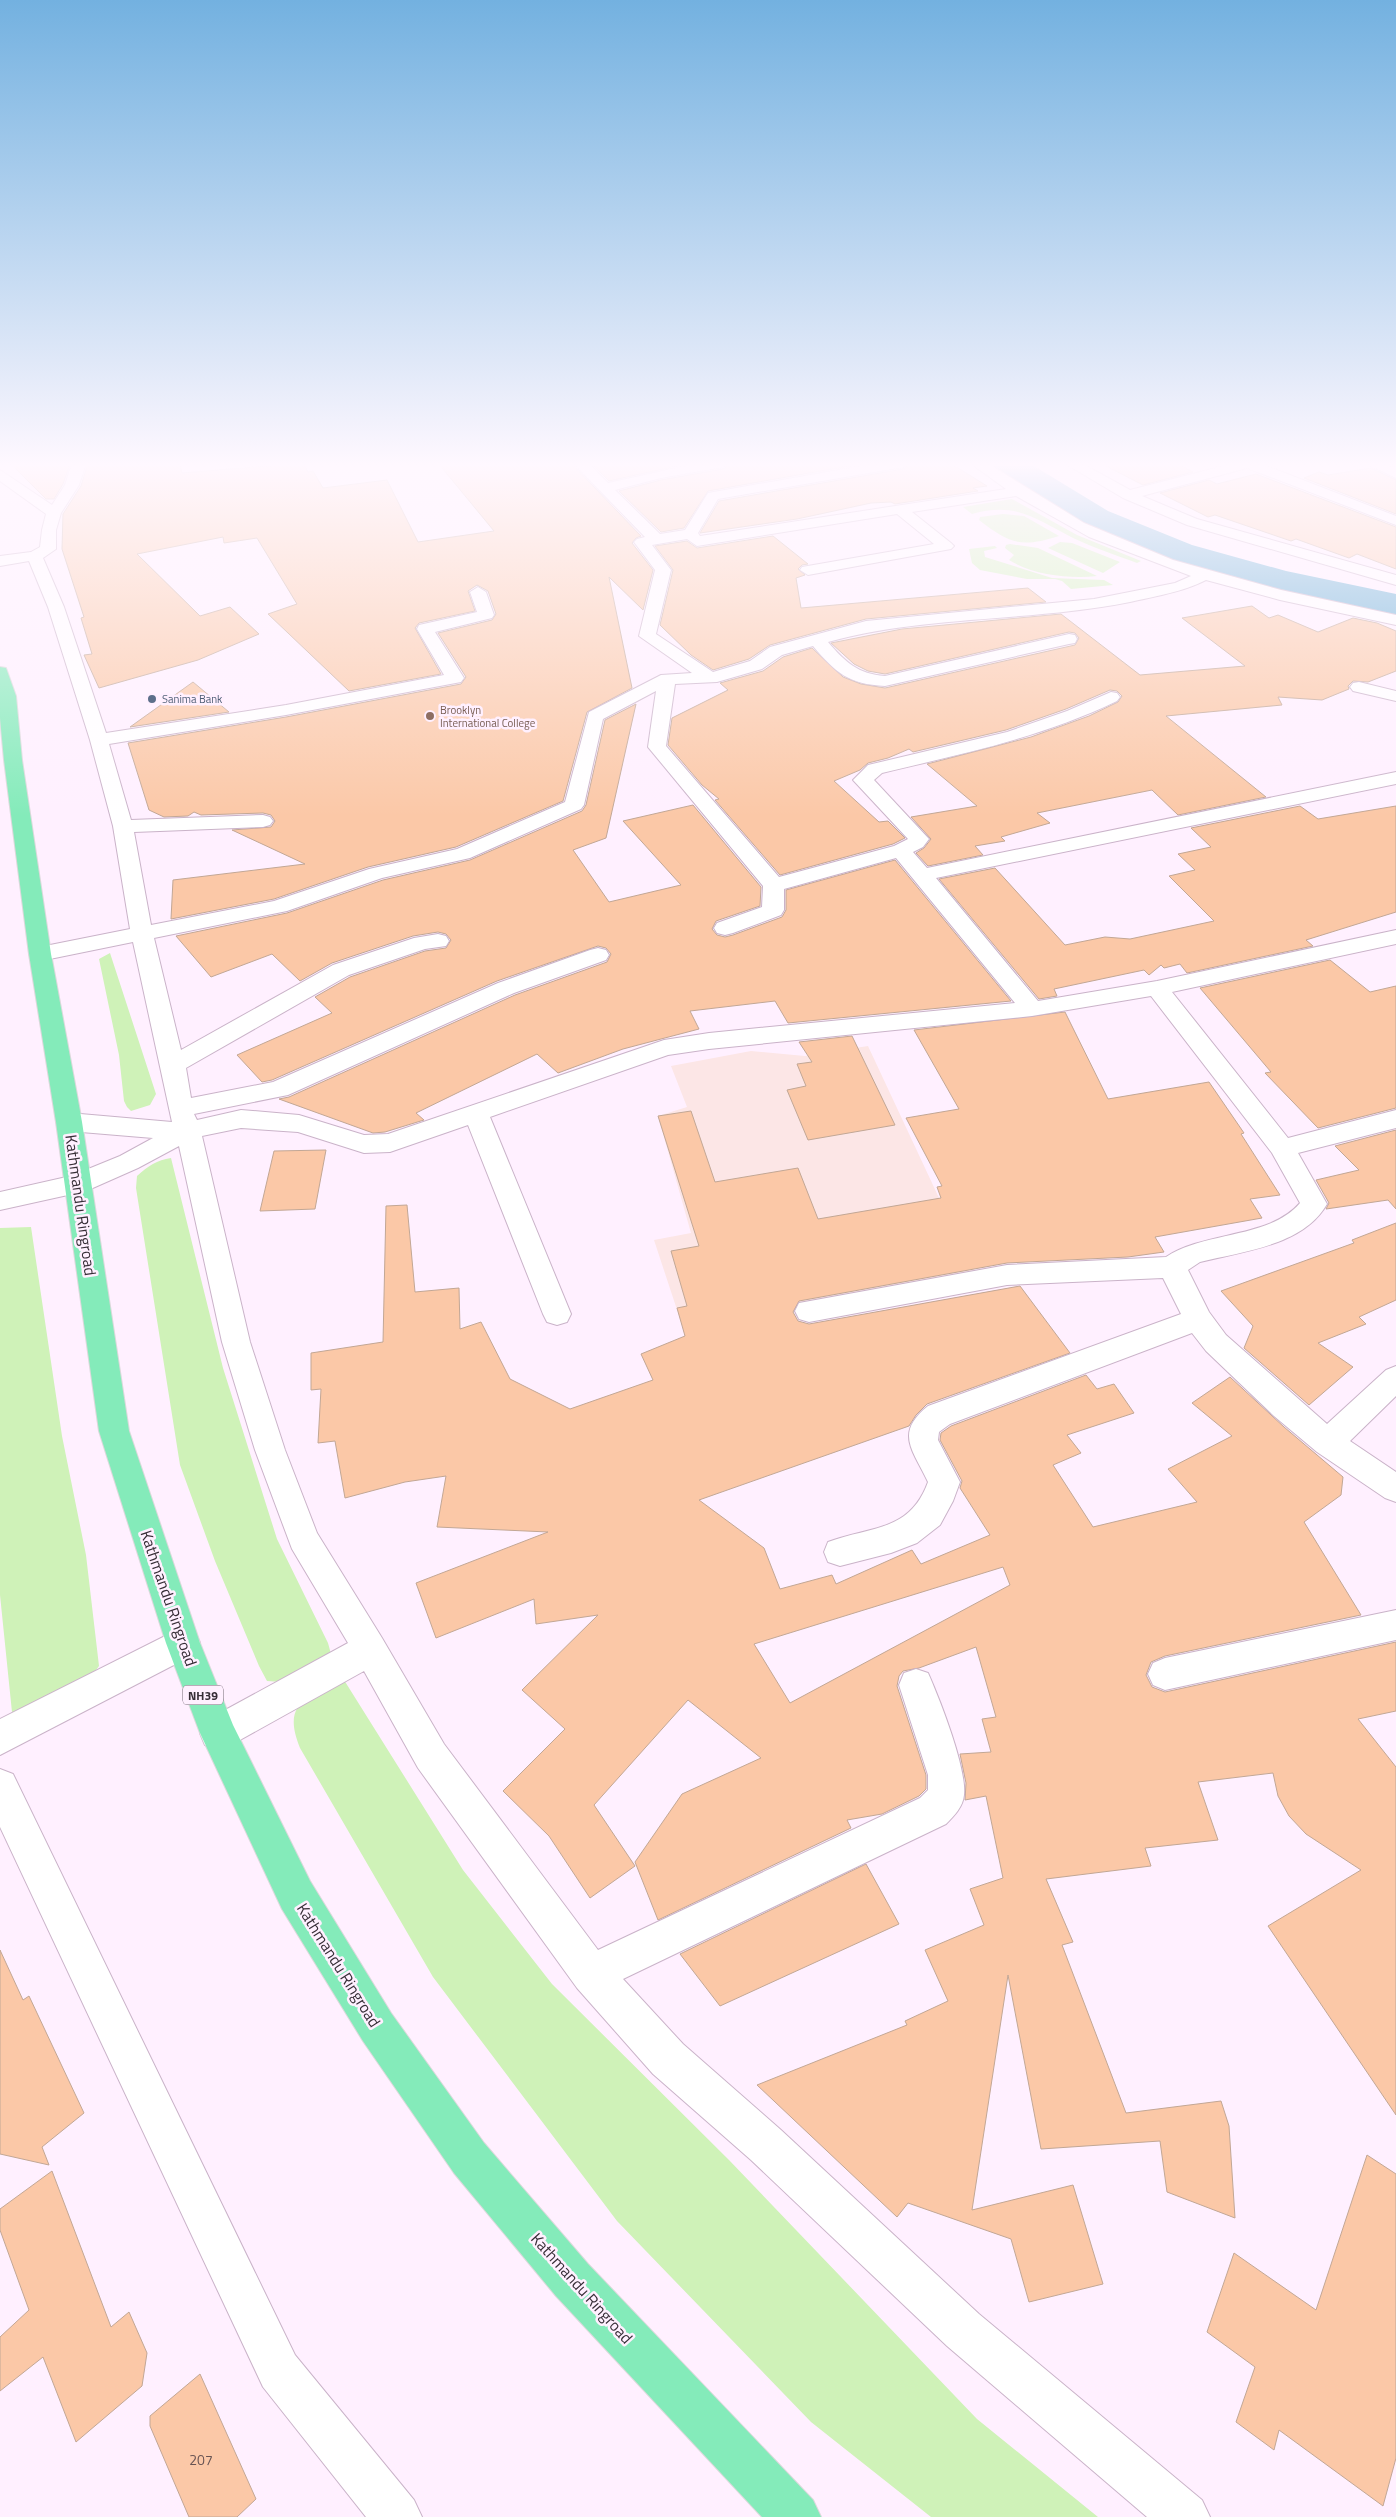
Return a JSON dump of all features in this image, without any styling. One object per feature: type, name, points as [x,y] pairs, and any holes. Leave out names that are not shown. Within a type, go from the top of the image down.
[{"type":"highway","name":"Kathmandu Ringroad","points":[[0,672],[7,696],[13,760],[40,954],[69,1122],[114,1431],[183,1643],[218,1733],[296,1895],[377,2027],[470,2158],[572,2280],[796,2517]]},
{"type":"street","points":[[45,580],[56,607],[99,740],[123,826],[142,933],[236,1342],[270,1450],[302,1539],[370,1649],[431,1756],[591,1974],[668,2060],[766,2145],[963,2330],[1185,2517]]},
{"type":"street","points":[[660,580],[647,636],[711,678]]},
{"type":"street","points":[[40,954],[279,906],[376,873],[463,854],[574,805],[595,716],[667,679],[711,678],[756,665],[776,650],[866,626],[1094,604],[1180,588],[1194,580]]},
{"type":"street","points":[[1220,580],[1294,600],[1396,620]]},
{"type":"street","points":[[99,740],[286,710],[455,678],[424,629],[486,615],[478,592]]},
{"type":"street","points":[[816,639],[845,672],[866,680],[885,681],[1069,639]]},
{"type":"street","points":[[667,679],[657,748],[774,885],[773,910],[724,928]]},
{"type":"street","points":[[1358,686],[1396,696]]},
{"type":"street","points":[[774,885],[901,850],[916,843],[919,839],[864,780],[875,769],[1013,736],[1073,715],[1111,697]]},
{"type":"street","points":[[922,874],[1396,778]]},
{"type":"street","points":[[123,826],[263,821]]},
{"type":"street","points":[[901,850],[1032,1009]]},
{"type":"street","points":[[69,1122],[125,1128],[184,1120],[240,1119],[299,1124],[364,1144],[390,1143],[664,1048],[709,1041],[1032,1009],[1157,988],[1396,937]]},
{"type":"street","points":[[173,1066],[340,970],[422,943],[438,941]]},
{"type":"street","points":[[0,1201],[77,1184],[129,1162],[184,1120],[279,1089],[506,988],[598,956]]},
{"type":"street","points":[[809,1311],[1007,1275],[1172,1267],[1191,1254],[1277,1232],[1304,1216],[1314,1204],[1282,1148],[1157,988]]},
{"type":"street","points":[[476,1113],[557,1314]]},
{"type":"street","points":[[1282,1148],[1396,1119]]},
{"type":"street","points":[[1172,1267],[1198,1319],[1216,1343],[1285,1407],[1328,1443],[1396,1489]]},
{"type":"street","points":[[840,1552],[902,1537],[913,1532],[939,1501],[944,1482],[923,1440],[925,1426],[939,1415],[1198,1319]]},
{"type":"street","points":[[1328,1443],[1396,1378]]},
{"type":"street","points":[[1165,1674],[1396,1625]]},
{"type":"street","points":[[0,1738],[183,1643]]},
{"type":"street","points":[[218,1733],[370,1649]]},
{"type":"street","points":[[591,1974],[933,1811],[946,1797],[946,1775],[916,1685]]},
{"type":"street","points":[[0,1787],[278,2371],[317,2416],[397,2517]]},
{"type":"shaded area","points":[[868,1046],[975,1275],[683,1328],[654,1240],[691,1233],[658,1116],[687,1107],[671,1066],[751,1051],[805,1056]]},
{"type":"green space","points":[[1060,580],[1105,580],[1113,585],[1071,589]]},
{"type":"green space","points":[[110,953],[156,1094],[150,1105],[131,1111],[124,1101],[119,1055],[99,959]]},
{"type":"green space","points":[[171,1158],[223,1368],[277,1539],[328,1643],[331,1654],[281,1682],[267,1681],[259,1666],[215,1561],[180,1465],[136,1188],[137,1176],[141,1172],[157,1162]]},
{"type":"green space","points":[[31,1227],[62,1436],[86,1555],[99,1666],[91,1677],[13,1722],[0,1595],[0,1228]]},
{"type":"green space","points":[[344,1680],[463,1870],[552,1984],[729,2160],[977,2419],[1098,2517],[931,2517],[811,2422],[617,2221],[433,1977],[300,1748],[295,1732],[294,1720],[296,1711],[301,1703],[309,1697]]},
{"type":"building","points":[[72,580],[164,580],[200,616],[230,607],[259,634],[198,660],[99,688],[84,655],[92,654],[81,618],[84,617]]},
{"type":"building","points":[[283,580],[610,580],[632,688],[587,712],[563,801],[456,847],[368,867],[274,899],[171,919],[173,880],[305,864],[232,830],[271,827],[275,821],[271,815],[263,813],[201,815],[194,812],[188,816],[164,817],[149,810],[128,743],[286,717],[461,684],[466,677],[438,633],[492,620],[496,614],[488,591],[477,585],[468,591],[475,611],[419,623],[415,628],[441,674],[349,691],[268,614],[297,604]]},
{"type":"building","points":[[613,580],[650,580],[643,610]]},
{"type":"building","points":[[671,580],[796,580],[801,608],[1028,588],[1046,602],[866,619],[770,645],[749,659],[713,670],[691,655],[660,625]]},
{"type":"building","points":[[1252,606],[1269,618],[1278,615],[1318,632],[1353,618],[1377,623],[1396,631],[1396,671],[1368,682],[1353,681],[1348,686],[1349,689],[1322,700],[1278,697],[1282,705],[1166,716],[1266,797],[1178,815],[1152,790],[1037,813],[1050,823],[1001,837],[1005,841],[975,846],[983,855],[928,866],[916,853],[924,848],[931,839],[911,817],[977,806],[927,764],[1031,737],[1089,716],[1118,702],[1122,696],[1117,691],[1110,690],[1066,709],[1006,730],[913,752],[909,749],[888,758],[868,763],[860,770],[834,781],[879,822],[888,821],[905,838],[893,844],[780,875],[715,800],[719,799],[702,785],[668,745],[672,718],[728,690],[720,683],[763,671],[783,657],[812,648],[843,677],[861,684],[885,688],[1075,645],[1079,638],[1075,633],[1069,632],[885,674],[868,671],[854,664],[831,643],[902,629],[1061,614],[1140,675],[1245,666],[1182,618]]},
{"type":"building","points":[[193,682],[229,712],[130,727]]},
{"type":"building","points":[[636,704],[606,838],[573,850],[609,902],[681,885],[623,821],[693,805],[761,887],[760,906],[716,921],[712,929],[717,935],[725,937],[733,935],[782,917],[786,910],[786,890],[895,860],[1011,1001],[788,1023],[775,1001],[690,1011],[699,1029],[623,1049],[558,1073],[537,1054],[416,1113],[424,1120],[385,1132],[373,1133],[279,1099],[289,1097],[515,995],[607,962],[611,954],[606,948],[598,946],[497,981],[272,1080],[262,1082],[237,1055],[332,1013],[315,997],[350,977],[425,951],[446,948],[451,940],[446,934],[438,932],[413,936],[332,963],[300,981],[272,954],[211,977],[176,936],[287,913],[383,880],[470,860],[582,811],[586,805],[605,720]]},
{"type":"building","points":[[1300,806],[1318,819],[1396,806],[1396,912],[1306,940],[1313,946],[1187,973],[1180,964],[1164,968],[1161,965],[1149,975],[1144,970],[1054,989],[1057,996],[1039,999],[939,879],[995,868],[1065,945],[1105,937],[1130,939],[1214,921],[1169,876],[1195,870],[1178,854],[1211,847],[1191,828]]},
{"type":"building","points":[[1330,960],[1370,992],[1396,986],[1396,1108],[1318,1128],[1265,1073],[1271,1072],[1200,988]]},
{"type":"building","points":[[1065,1012],[1108,1099],[1209,1082],[1244,1133],[1241,1134],[1280,1195],[1250,1199],[1262,1218],[1155,1237],[1164,1252],[1128,1257],[1007,1263],[799,1301],[793,1312],[798,1321],[809,1324],[1020,1286],[1070,1353],[927,1404],[916,1415],[909,1426],[699,1500],[764,1548],[780,1589],[832,1575],[836,1584],[912,1550],[921,1564],[990,1535],[960,1488],[962,1481],[940,1440],[941,1433],[951,1426],[1086,1375],[1097,1389],[1114,1384],[1134,1413],[1067,1435],[1081,1453],[1053,1465],[1093,1527],[1197,1502],[1168,1469],[1232,1436],[1192,1403],[1230,1377],[1284,1427],[1343,1477],[1341,1495],[1304,1522],[1361,1615],[1165,1656],[1151,1662],[1146,1675],[1152,1687],[1165,1692],[1396,1642],[1396,1711],[1358,1719],[1396,1767],[1396,2115],[1268,1926],[1361,1870],[1306,1834],[1289,1816],[1278,1796],[1273,1773],[1198,1782],[1218,1840],[1145,1848],[1151,1866],[1046,1879],[1073,1942],[1062,1945],[1126,2113],[1221,2101],[1229,2126],[1235,2218],[1167,2192],[1160,2141],[1041,2149],[1008,1975],[972,2210],[1073,2185],[1103,2284],[1029,2302],[1011,2239],[908,2203],[897,2217],[757,2085],[907,2025],[905,2021],[948,2001],[925,1950],[984,1925],[970,1889],[1003,1878],[986,1796],[965,1800],[966,1783],[960,1754],[991,1752],[982,1719],[996,1717],[976,1647],[919,1668],[903,1671],[899,1676],[897,1686],[926,1775],[926,1789],[919,1796],[882,1814],[847,1820],[851,1828],[658,1920],[635,1862],[682,1794],[761,1758],[688,1700],[594,1805],[635,1866],[590,1898],[549,1836],[503,1791],[565,1729],[522,1690],[598,1615],[536,1624],[534,1599],[436,1638],[416,1583],[548,1532],[437,1527],[446,1476],[405,1482],[345,1498],[335,1441],[318,1443],[321,1389],[311,1390],[311,1353],[383,1342],[386,1206],[407,1205],[415,1292],[459,1288],[460,1329],[481,1322],[510,1379],[570,1409],[653,1380],[641,1354],[685,1336],[677,1308],[687,1306],[671,1251],[699,1246],[658,1116],[691,1111],[715,1182],[798,1168],[818,1219],[941,1198],[937,1187],[942,1186],[906,1118],[959,1109],[914,1030]],"holes":[[[1003,1567],[1010,1585],[790,1703],[754,1644]]]},
{"type":"building","points":[[852,1036],[895,1125],[808,1140],[787,1090],[806,1086],[797,1064],[812,1062],[799,1042]]},
{"type":"building","points":[[1396,1130],[1396,1209],[1388,1200],[1326,1209],[1329,1203],[1316,1180],[1359,1170],[1335,1146]]},
{"type":"building","points":[[326,1150],[315,1209],[260,1211],[274,1151]]},
{"type":"building","points":[[1396,1223],[1396,1300],[1359,1317],[1366,1324],[1318,1343],[1353,1367],[1309,1405],[1244,1348],[1253,1326],[1221,1291],[1354,1243],[1352,1240]]},
{"type":"building","points":[[866,1864],[899,1924],[720,2006],[680,1954]]},
{"type":"building","points":[[0,1950],[23,2000],[29,1996],[84,2113],[42,2147],[49,2165],[0,2154]]},
{"type":"building","points":[[1367,2155],[1396,2174],[1396,2458],[1383,2506],[1279,2430],[1274,2450],[1236,2422],[1255,2367],[1207,2332],[1234,2253],[1316,2310]]},
{"type":"building","points":[[52,2171],[111,2327],[129,2312],[147,2353],[142,2386],[76,2442],[43,2357],[0,2391],[0,2337],[29,2310],[0,2230],[0,2209]]},
{"type":"building","points":[[200,2374],[256,2499],[237,2517],[189,2517],[150,2426],[150,2416]]},
{"type":"waterway","points":[[1274,580],[1396,606]]},
{"type":"place","name":"Sanima Bank","points":[[152,699]]},
{"type":"place","name":"Brooklyn International College","points":[[430,716]]}]
